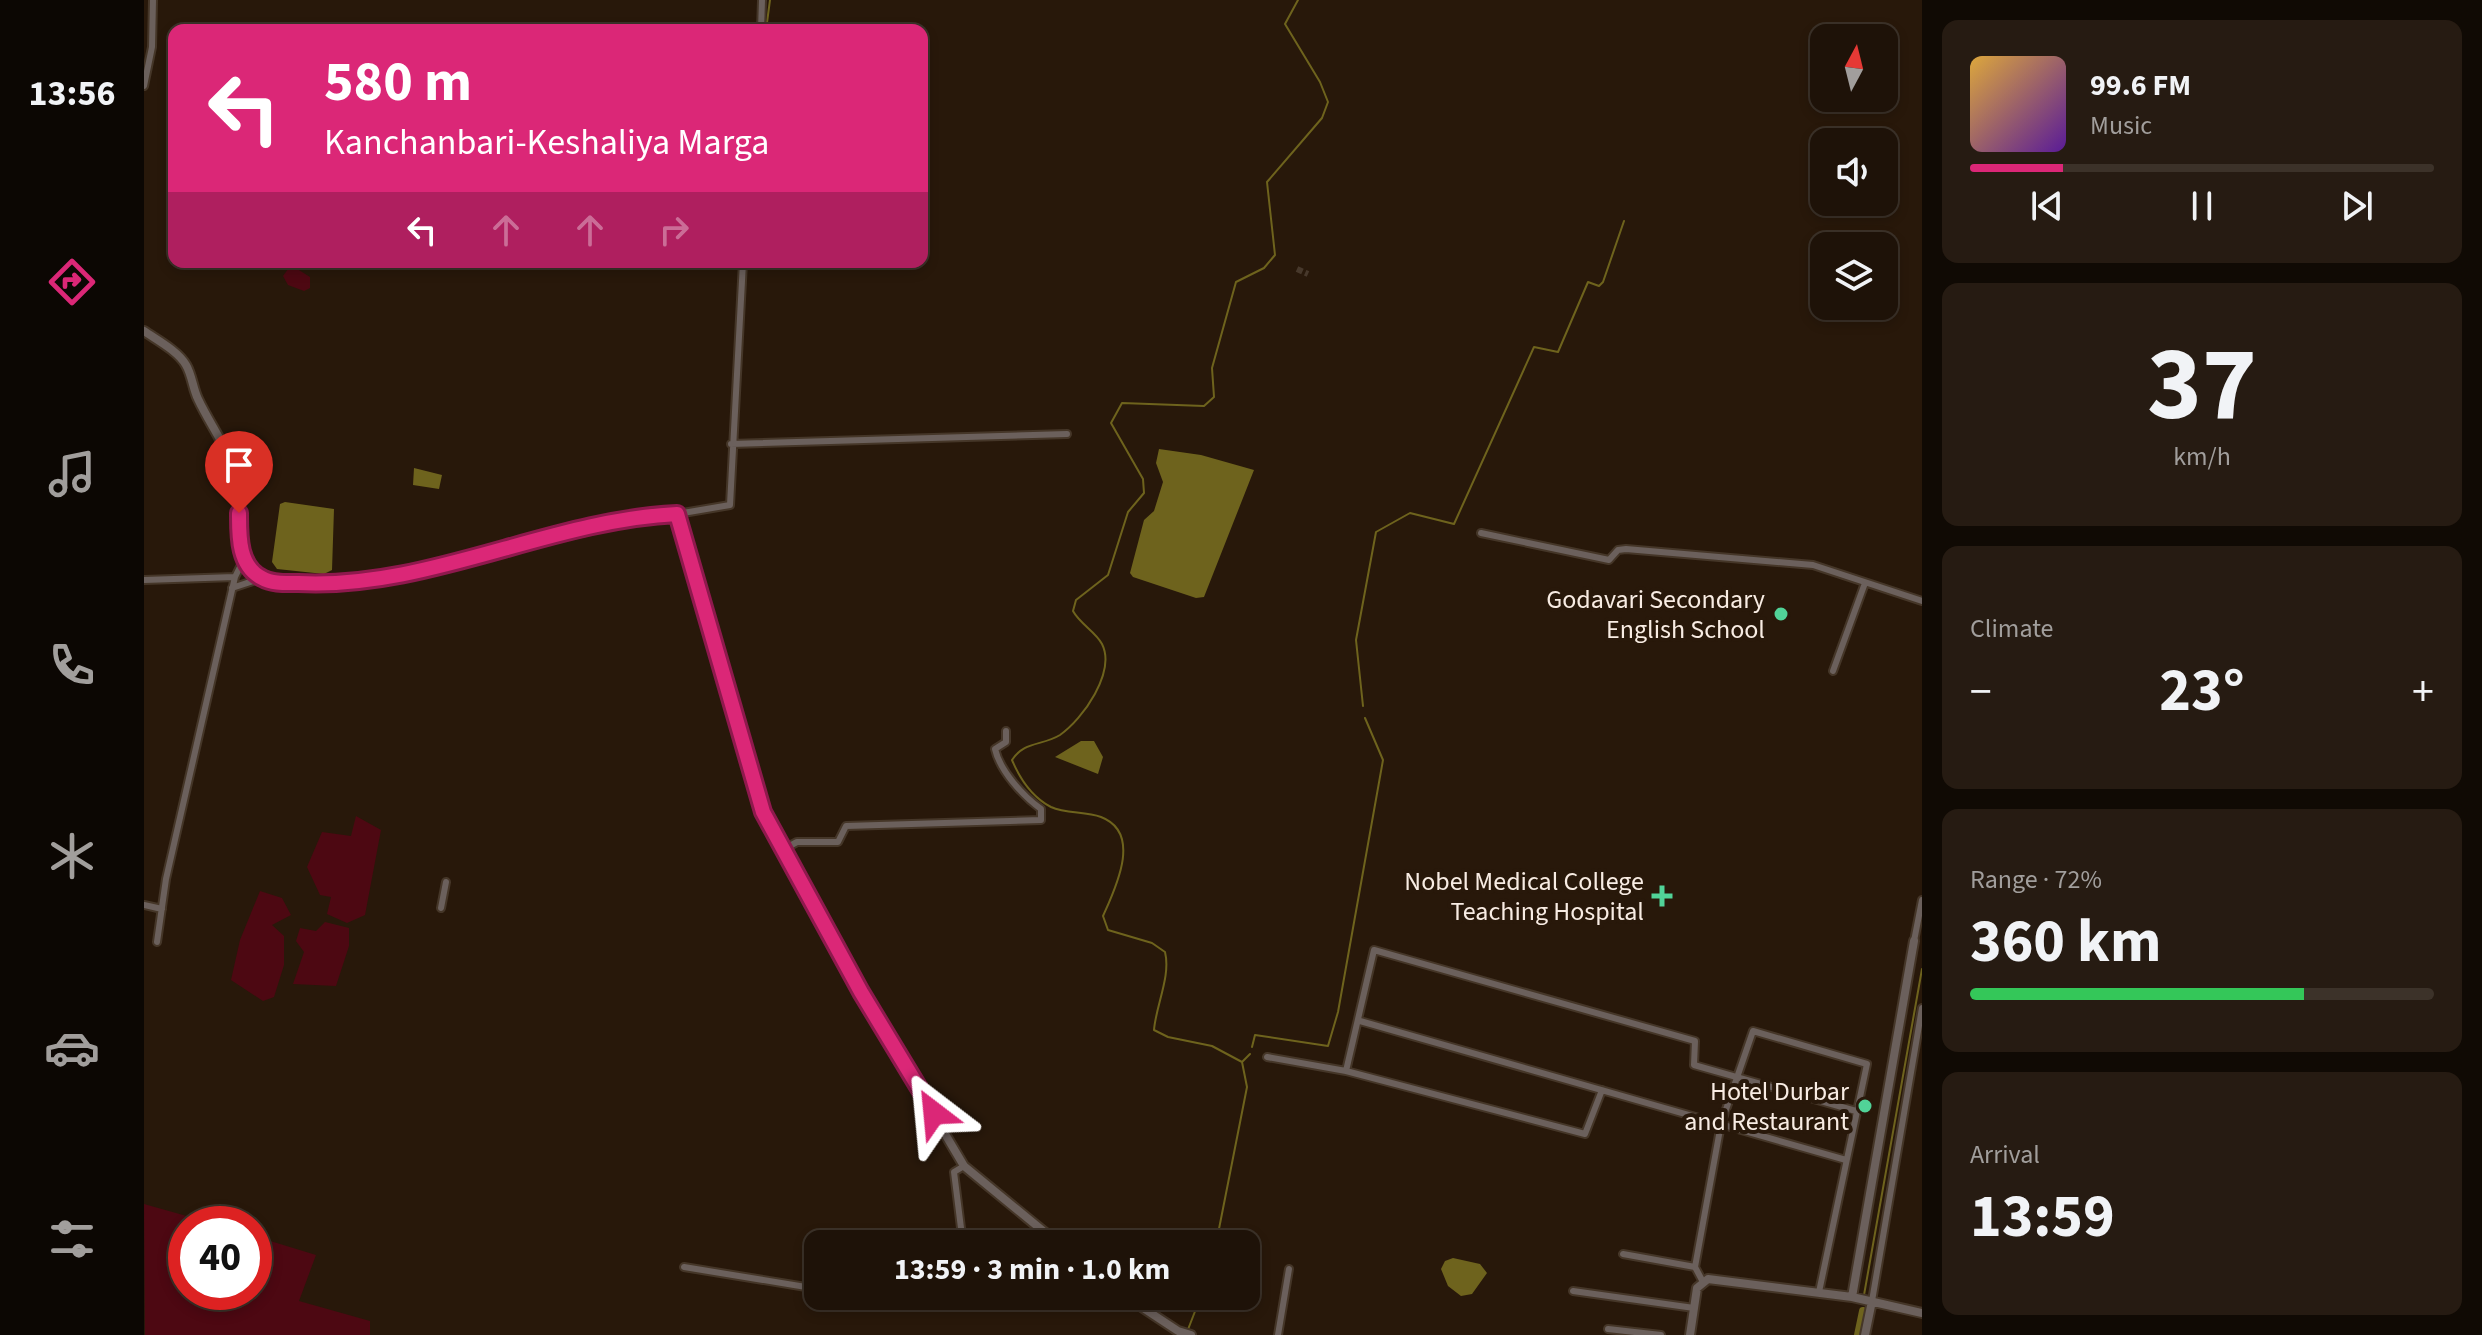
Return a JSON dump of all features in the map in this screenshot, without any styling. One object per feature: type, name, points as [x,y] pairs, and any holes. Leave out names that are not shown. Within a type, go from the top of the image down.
[{"type":"street","points":[[144,86],[152,47],[153,0]]},
{"type":"street","points":[[761,24],[762,0]]},
{"type":"street","points":[[232,588],[262,578],[320,585],[395,574],[582,530],[730,505],[743,268]]},
{"type":"street","points":[[144,331],[186,364],[197,398],[233,464],[244,559],[232,588],[157,942]]},
{"type":"street","points":[[731,444],[1067,434]]},
{"type":"street","points":[[677,514],[743,752],[763,812],[861,992],[964,1166],[1042,1230]]},
{"type":"street","points":[[1481,533],[1609,560],[1618,550],[1626,549],[1813,565],[1922,601]]},
{"type":"street","points":[[244,559],[262,578]]},
{"type":"street","points":[[144,580],[235,577]]},
{"type":"street","points":[[1833,671],[1865,583]]},
{"type":"street","points":[[784,849],[797,842],[838,842],[846,826],[1041,820],[1041,809],[1022,794],[997,759],[995,749],[1006,742],[1006,731]]},
{"type":"street","points":[[441,908],[446,882]]},
{"type":"street","points":[[1855,1298],[1922,900]]},
{"type":"street","points":[[144,905],[162,909]]},
{"type":"street","points":[[1346,1071],[1374,950],[1695,1041],[1694,1065],[1856,1111]]},
{"type":"street","points":[[1865,1335],[1922,1008]]},
{"type":"street","points":[[1360,1021],[1846,1160]]},
{"type":"street","points":[[1703,1282],[1695,1267],[1721,1124],[1753,1031],[1867,1064],[1819,1292]]},
{"type":"street","points":[[1267,1057],[1346,1071],[1585,1134],[1602,1090]]},
{"type":"street","points":[[961,1230],[954,1172],[964,1166]]},
{"type":"street","points":[[1623,1254],[1695,1267]]},
{"type":"street","points":[[684,1267],[804,1287]]},
{"type":"street","points":[[1278,1335],[1289,1269]]},
{"type":"street","points":[[1690,1335],[1697,1288],[1703,1282],[1717,1279],[1819,1292],[1922,1313]]},
{"type":"street","points":[[1573,1291],[1694,1308]]},
{"type":"street","points":[[1146,1310],[1178,1331],[1191,1335]]},
{"type":"street","points":[[1608,1329],[1661,1335]]},
{"type":"shaded area","points":[[289,268],[296,268],[310,277],[310,288],[304,291],[288,285],[283,276]]},
{"type":"shaded area","points":[[1159,449],[1201,455],[1254,470],[1204,597],[1196,598],[1133,577],[1130,573],[1144,520],[1154,511],[1163,482],[1156,463]]},
{"type":"shaded area","points":[[414,468],[442,475],[439,489],[413,485]]},
{"type":"shaded area","points":[[285,502],[334,509],[332,570],[324,574],[277,569],[272,562],[280,504]]},
{"type":"shaded area","points":[[1081,741],[1094,741],[1103,757],[1098,774],[1055,757]]},
{"type":"shaded area","points":[[356,816],[381,830],[365,915],[347,923],[327,914],[331,897],[320,895],[307,867],[322,832],[351,836]]},
{"type":"shaded area","points":[[260,891],[282,898],[291,915],[272,925],[284,936],[284,965],[274,997],[263,1001],[231,980],[240,940]]},
{"type":"shaded area","points":[[325,922],[349,928],[349,946],[336,986],[293,984],[304,952],[296,941],[300,928],[316,931]]},
{"type":"shaded area","points":[[144,1204],[168,1211],[168,1310],[272,1310],[272,1242],[316,1255],[299,1301],[370,1321],[370,1335],[145,1335]]},
{"type":"shaded area","points":[[1453,1258],[1480,1264],[1487,1273],[1472,1294],[1461,1296],[1448,1286],[1441,1269],[1445,1261]]},
{"type":"waterway","points":[[767,24],[770,0]]},
{"type":"waterway","points":[[1219,1230],[1247,1087],[1242,1062],[1212,1046],[1168,1037],[1154,1030],[1165,981],[1165,952],[1152,943],[1108,930],[1103,916],[1119,877],[1123,848],[1121,835],[1114,825],[1101,817],[1069,812],[1044,803],[1027,787],[1012,760],[1022,750],[1060,735],[1069,728],[1095,694],[1105,668],[1102,644],[1073,611],[1076,600],[1108,575],[1128,512],[1144,493],[1143,479],[1111,423],[1122,403],[1204,406],[1214,397],[1212,368],[1236,282],[1264,268],[1275,255],[1267,182],[1322,118],[1328,102],[1320,82],[1285,24],[1298,0]]},
{"type":"waterway","points":[[1363,706],[1356,640],[1376,532],[1410,513],[1454,524],[1534,347],[1558,352],[1588,282],[1599,286],[1603,282],[1624,221]]},
{"type":"waterway","points":[[1252,1047],[1255,1035],[1328,1046],[1338,1012],[1383,760],[1365,718]]},
{"type":"waterway","points":[[1864,1295],[1922,969]]},
{"type":"waterway","points":[[1242,1062],[1250,1054]]},
{"type":"waterway","points":[[1187,1332],[1196,1310]]},
{"type":"waterway","points":[[1858,1335],[1863,1311]]},
{"type":"tunnel","points":[[1297,269],[1308,274]]},
{"type":"place","name":"Godavari Secondary English School","points":[[1781,614]]},
{"type":"place","name":"Nobel Medical College Teaching Hospital","points":[[1662,896]]},
{"type":"place","name":"Hotel Durbar and Restaurant","points":[[1865,1106]]},
{"type":"route","points":[[239,513],[244,559],[253,572],[273,582],[320,585],[421,570],[557,536],[656,515],[677,514],[729,690],[743,752],[763,812],[846,959],[861,992],[934,1113]]}]
